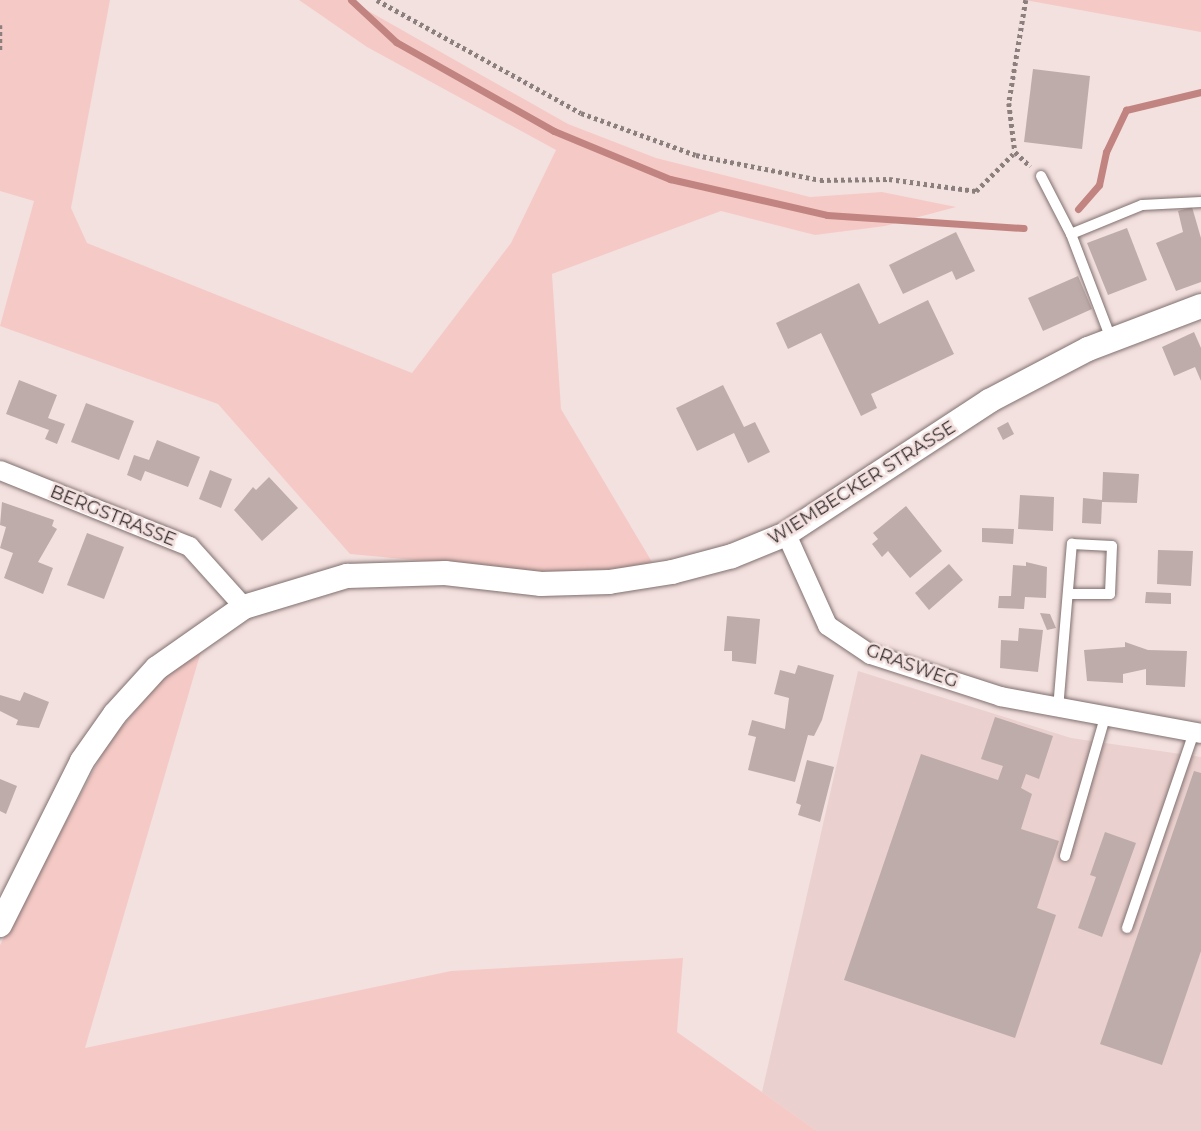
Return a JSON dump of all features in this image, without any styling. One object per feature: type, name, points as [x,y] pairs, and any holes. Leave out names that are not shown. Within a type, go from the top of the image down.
[{"type":"street","name":"WIEMBECKER STRASSE","points":[[0,925],[82,761],[115,714],[157,668],[244,607],[347,576],[445,573],[541,584],[643,578],[732,556],[786,534],[989,401],[1111,340],[1201,306]]},
{"type":"street","name":"BERGSTRASSE","points":[[0,470],[189,547],[244,607]]},
{"type":"street","name":"GRASWEG","points":[[786,534],[827,625],[849,642],[892,663],[1058,710],[1198,733]]},
{"type":"lane","points":[[1041,176],[1071,234],[1111,340]]},
{"type":"lane","points":[[1071,234],[1142,205],[1201,202]]},
{"type":"lane","points":[[1058,710],[1072,544],[1112,546],[1110,594],[1069,594]]},
{"type":"lane","points":[[1065,856],[1105,718]]},
{"type":"lane","points":[[1127,928],[1198,733]]},
{"type":"path","points":[[377,0],[581,113],[695,155],[820,180],[889,179],[976,191],[1016,152],[1009,103],[1026,0]]},
{"type":"path","points":[[0,25],[0,51]]},
{"type":"shaded area","points":[[0,0],[110,0],[71,208],[87,243],[412,373],[511,243],[556,150],[367,47],[299,0],[349,0],[568,124],[656,158],[810,197],[882,192],[956,207],[885,226],[815,235],[721,211],[552,274],[561,409],[655,567],[542,572],[350,554],[218,404],[0,326],[34,201],[0,191]]},
{"type":"shaded area","points":[[1025,0],[1201,0],[1201,32]]},
{"type":"shaded area","points":[[202,648],[85,1048],[451,971],[683,958],[677,1032],[817,1131],[0,1131],[0,945],[108,743],[163,678]]},
{"type":"shaded area","points":[[858,671],[1071,738],[1201,757],[1201,1131],[817,1131],[762,1092]]},
{"type":"building","points":[[1033,69],[1090,76],[1082,149],[1024,142]]},
{"type":"building","points":[[1192,207],[1201,238],[1201,282],[1176,291],[1156,243],[1183,232],[1178,211]]},
{"type":"building","points":[[1127,228],[1147,280],[1108,295],[1087,243]]},
{"type":"building","points":[[956,232],[975,271],[956,280],[952,271],[903,294],[889,265]]},
{"type":"building","points":[[1078,276],[1092,309],[1043,331],[1028,298]]},
{"type":"building","points":[[859,283],[879,324],[928,300],[954,354],[871,394],[877,408],[861,416],[821,333],[788,349],[776,323]]},
{"type":"building","points":[[1194,332],[1201,348],[1201,381],[1195,367],[1174,376],[1162,347]]},
{"type":"building","points":[[19,380],[57,395],[48,418],[65,424],[57,444],[45,439],[49,430],[6,414]]},
{"type":"building","points":[[723,385],[744,427],[755,422],[770,452],[748,463],[734,433],[697,451],[676,408]]},
{"type":"building","points":[[86,403],[134,421],[119,460],[71,442]]},
{"type":"building","points":[[1008,422],[1014,434],[1003,440],[997,428]]},
{"type":"building","points":[[157,440],[200,457],[188,487],[145,471],[141,481],[127,475],[134,455],[149,460]]},
{"type":"building","points":[[210,470],[232,479],[221,508],[199,499]]},
{"type":"building","points":[[1103,472],[1139,474],[1137,503],[1102,502],[1101,524],[1082,523],[1083,498],[1102,500]]},
{"type":"building","points":[[269,477],[298,508],[262,541],[234,510],[253,487],[256,490]]},
{"type":"building","points":[[1020,495],[1054,497],[1053,531],[1018,529]]},
{"type":"building","points":[[2,502],[54,520],[52,526],[57,529],[38,562],[53,568],[43,594],[4,578],[13,553],[0,548],[6,527],[0,525]]},
{"type":"building","points":[[906,506],[942,551],[910,578],[888,551],[882,557],[872,544],[878,539],[873,533]]},
{"type":"building","points":[[982,528],[1014,529],[1013,544],[982,542]]},
{"type":"building","points":[[87,533],[124,547],[104,599],[67,585]]},
{"type":"building","points":[[1158,550],[1193,551],[1191,586],[1157,584]]},
{"type":"building","points":[[1026,562],[1047,567],[1046,598],[1025,597],[1024,609],[998,608],[999,596],[1011,596],[1013,565],[1026,566]]},
{"type":"building","points":[[949,564],[963,580],[929,610],[915,593]]},
{"type":"building","points":[[1146,592],[1171,593],[1171,604],[1145,603]]},
{"type":"building","points":[[1040,613],[1050,614],[1056,628],[1047,630]]},
{"type":"building","points":[[727,616],[760,619],[756,664],[732,661],[732,651],[724,651]]},
{"type":"building","points":[[1019,628],[1043,630],[1038,672],[1000,668],[1001,640],[1018,641]]},
{"type":"building","points":[[1125,642],[1148,650],[1187,651],[1185,687],[1146,685],[1146,669],[1123,674],[1123,683],[1087,681],[1084,650],[1125,647]]},
{"type":"building","points":[[798,665],[834,675],[822,720],[814,736],[808,735],[795,782],[748,770],[756,737],[748,735],[752,720],[785,729],[789,698],[774,694],[780,670],[795,674]]},
{"type":"building","points":[[24,692],[49,702],[39,728],[16,725],[18,720],[0,711],[0,695],[20,701]]},
{"type":"building","points":[[995,717],[1053,736],[1039,779],[1026,774],[1021,788],[1032,794],[1021,829],[1059,841],[1037,908],[1056,915],[1015,1038],[844,980],[921,754],[998,780],[1003,766],[981,759]]},
{"type":"building","points":[[807,760],[834,767],[820,822],[798,815],[801,805],[796,803]]},
{"type":"building","points":[[1194,771],[1201,773],[1201,951],[1162,1065],[1100,1044]]},
{"type":"building","points":[[0,779],[17,786],[6,814],[0,811]]},
{"type":"building","points":[[1105,832],[1136,843],[1102,937],[1078,928],[1096,877],[1090,875]]},
{"type":"waterway","points":[[351,0],[396,42],[554,131],[670,179],[827,215],[1024,228]]},
{"type":"waterway","points":[[1078,209],[1099,185],[1106,152],[1126,110],[1201,92]]}]
